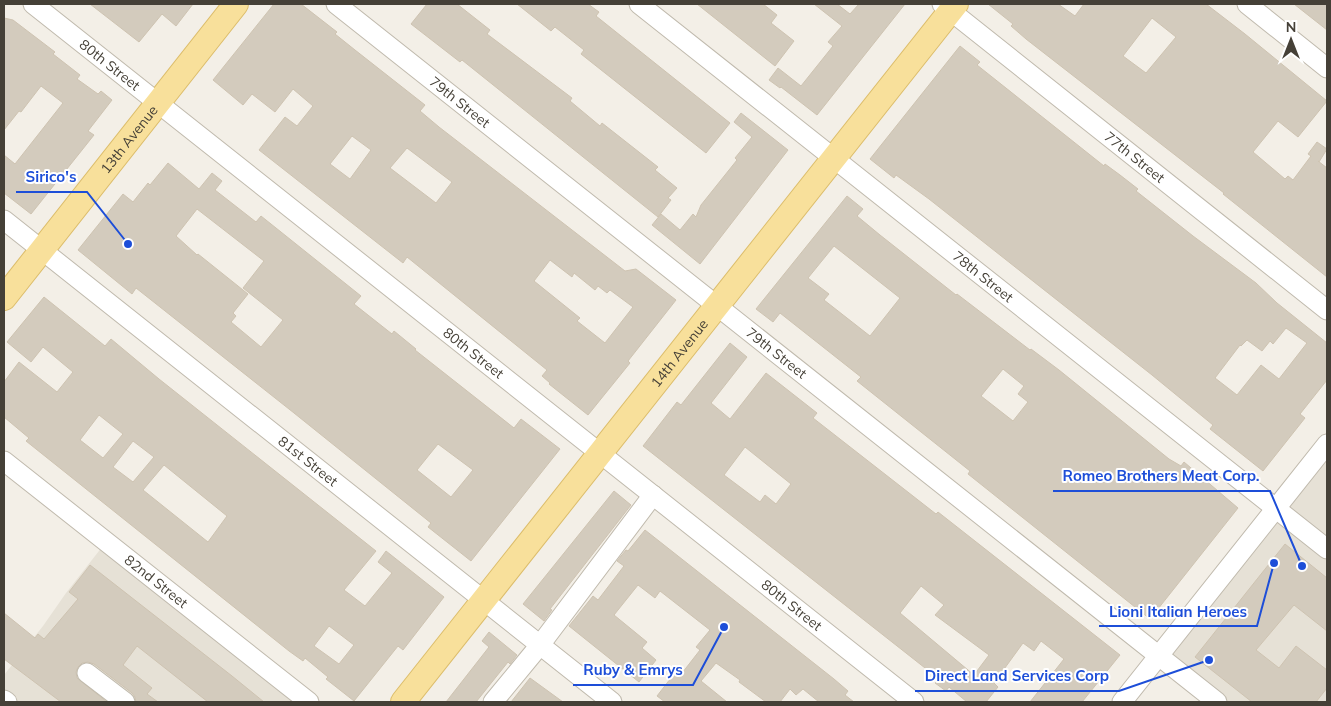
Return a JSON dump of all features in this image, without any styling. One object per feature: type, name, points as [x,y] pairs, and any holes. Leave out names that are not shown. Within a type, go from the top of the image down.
[{"type":"main road","name":"13th Avenue","points":[[4,298],[236,4]]},
{"type":"main road","name":"14th Avenue","points":[[403,702],[834,158],[949,6]]},
{"type":"street","name":"80th Street","points":[[33,4],[914,702]]},
{"type":"street","name":"79th Street","points":[[336,4],[1217,702]]},
{"type":"street","name":"78th Street","points":[[639,4],[1327,550]]},
{"type":"street","points":[[1247,4],[1327,68]]},
{"type":"street","name":"77th Street","points":[[949,6],[1327,310]]},
{"type":"street","name":"81st Street","points":[[4,220],[612,702]]},
{"type":"street","points":[[1122,702],[1327,444]]},
{"type":"street","name":"82nd Street","points":[[4,461],[309,702]]},
{"type":"street","points":[[493,702],[540,645],[653,495]]},
{"type":"street","points":[[87,673],[126,702]]},
{"type":"shaded area","points":[[1327,444],[1327,702],[1217,702],[1159,656]]},
{"type":"shaded area","points":[[106,542],[309,702],[7,702],[4,700],[4,675]]},
{"type":"building","points":[[90,4],[193,4],[176,26],[162,14],[139,42]]},
{"type":"building","points":[[274,4],[301,4],[337,32],[335,34],[425,105],[420,111],[439,127],[625,271],[636,269],[676,300],[628,361],[630,363],[588,415],[549,384],[542,376],[547,370],[407,257],[403,263],[259,150],[285,117],[297,126],[313,106],[293,89],[275,112],[252,94],[243,105],[213,80]],"holes":[[[352,136],[371,150],[350,179],[330,164]],[[407,148],[452,182],[436,203],[390,168]],[[550,260],[572,277],[574,273],[595,290],[598,286],[607,293],[610,290],[633,307],[605,343],[577,321],[580,318],[534,281]]]},
{"type":"building","points":[[427,4],[457,4],[490,30],[487,34],[572,98],[570,101],[600,126],[602,123],[658,167],[655,170],[677,188],[668,198],[671,200],[658,217],[462,60],[460,62],[411,24]]},
{"type":"building","points":[[517,4],[588,4],[599,12],[596,16],[730,123],[706,153],[581,54],[584,50],[555,27],[551,31]]},
{"type":"building","points":[[697,4],[763,4],[777,15],[771,23],[794,41],[775,66]]},
{"type":"building","points":[[814,4],[837,4],[850,14],[859,4],[905,4],[817,115],[769,80],[778,68],[801,86],[833,46],[828,42],[842,26]]},
{"type":"building","points":[[988,4],[1058,4],[1075,16],[1084,4],[1206,4],[1245,34],[1327,101],[1298,137],[1278,121],[1253,152],[1285,179],[1288,176],[1293,180],[1311,156],[1308,154],[1317,142],[1327,149],[1319,162],[1327,168],[1327,277],[1224,193],[1026,39],[1011,26],[1013,24]],"holes":[[[1152,18],[1176,37],[1146,73],[1123,56]]]},
{"type":"building","points":[[1294,4],[1327,4],[1327,30]]},
{"type":"building","points":[[4,18],[13,20],[55,52],[53,54],[80,75],[77,79],[98,94],[101,91],[112,100],[88,131],[94,135],[31,214],[4,193],[4,155],[15,164],[63,103],[41,86],[4,130]]},
{"type":"building","points":[[960,46],[980,62],[977,65],[1104,166],[1105,164],[1138,189],[1136,191],[1256,283],[1277,303],[1327,343],[1327,380],[1300,414],[1305,418],[1263,471],[1210,429],[1213,425],[1152,375],[929,199],[896,175],[894,178],[870,159]],"holes":[[[1286,328],[1307,343],[1279,379],[1261,365],[1237,395],[1215,378],[1240,345],[1247,340],[1262,351],[1270,341],[1273,344]]]},
{"type":"building","points":[[741,113],[788,150],[700,264],[652,225],[661,214],[680,230],[693,214],[696,217],[701,205],[737,160],[735,158],[752,137],[734,122]]},
{"type":"building","points":[[168,163],[199,189],[212,173],[222,181],[215,190],[256,222],[261,216],[361,296],[354,304],[392,334],[394,331],[415,350],[514,428],[521,419],[560,449],[471,561],[428,527],[431,523],[294,413],[136,288],[132,294],[78,250],[123,194],[133,202],[148,183],[150,185]],"holes":[[[197,209],[264,261],[243,288],[283,320],[261,347],[231,322],[236,316],[233,313],[248,294],[197,255],[176,236]],[[438,444],[473,470],[451,497],[417,470]]]},
{"type":"building","points":[[847,196],[863,209],[857,216],[880,235],[956,295],[1059,370],[1169,459],[1181,466],[1184,462],[1238,508],[1150,619],[968,474],[970,471],[857,381],[861,377],[780,313],[773,322],[756,309]],"holes":[[[834,246],[900,298],[870,336],[824,300],[829,294],[808,278]],[[1003,369],[1024,386],[1018,394],[1028,402],[1013,421],[981,396]]]},
{"type":"building","points":[[44,297],[105,346],[111,339],[376,551],[344,590],[365,606],[392,573],[378,562],[386,551],[444,597],[403,650],[398,646],[354,701],[326,679],[328,677],[305,658],[303,661],[289,651],[26,441],[29,438],[4,417],[4,382],[19,362],[57,392],[73,372],[43,347],[31,362],[7,342]],"holes":[[[99,415],[123,434],[103,458],[80,440]],[[133,441],[154,457],[133,482],[113,467]],[[164,465],[227,516],[208,542],[143,490]],[[329,626],[354,645],[339,664],[314,646]]]},
{"type":"building","points":[[730,343],[747,357],[711,403],[730,419],[766,373],[817,413],[813,418],[936,514],[938,512],[1120,655],[1082,702],[1030,702],[1064,659],[1041,641],[1034,651],[1023,643],[994,683],[998,687],[986,702],[967,702],[949,687],[946,691],[935,683],[939,679],[643,446],[677,402],[681,405]],"holes":[[[745,447],[791,484],[776,504],[765,495],[760,502],[724,475]],[[921,586],[944,605],[935,615],[989,655],[974,675],[900,613]]]},
{"type":"building","points":[[614,491],[631,505],[550,609],[552,610],[544,621],[523,604]]},
{"type":"building","points":[[645,530],[834,679],[848,691],[845,695],[854,702],[819,702],[803,689],[796,695],[790,689],[780,702],[766,702],[716,663],[701,681],[727,702],[665,702],[657,696],[674,674],[679,677],[700,650],[696,647],[710,630],[660,591],[655,598],[638,585],[614,615],[647,642],[642,648],[656,660],[639,682],[569,626],[593,596],[598,600],[624,566],[617,561]]},
{"type":"building","points":[[1285,544],[1327,578],[1327,631],[1294,605],[1256,650],[1279,668],[1296,646],[1327,670],[1327,688],[1316,702],[1252,702],[1195,657]]},
{"type":"building","points":[[90,565],[264,702],[208,702],[137,646],[123,665],[152,688],[147,694],[158,702],[136,702],[132,693],[94,664],[88,662],[82,663],[78,667],[76,672],[77,678],[107,702],[61,702],[4,659],[4,613],[35,638],[38,634],[44,639],[78,599],[69,592]]},
{"type":"building","points":[[489,632],[517,655],[510,664],[508,662],[476,702],[446,702],[489,647],[482,641]]},
{"type":"building","points":[[530,678],[563,702],[511,702]]},
{"type":"place","name":"Sirico's","points":[[128,244]]},
{"type":"place","name":"Lioni Italian Heroes","points":[[1274,563]]},
{"type":"place","name":"Romeo Brothers Meat Corp.","points":[[1302,566]]},
{"type":"place","name":"Ruby & Emrys","points":[[724,627]]},
{"type":"place","name":"Direct Land Services Corp","points":[[1209,660]]}]
